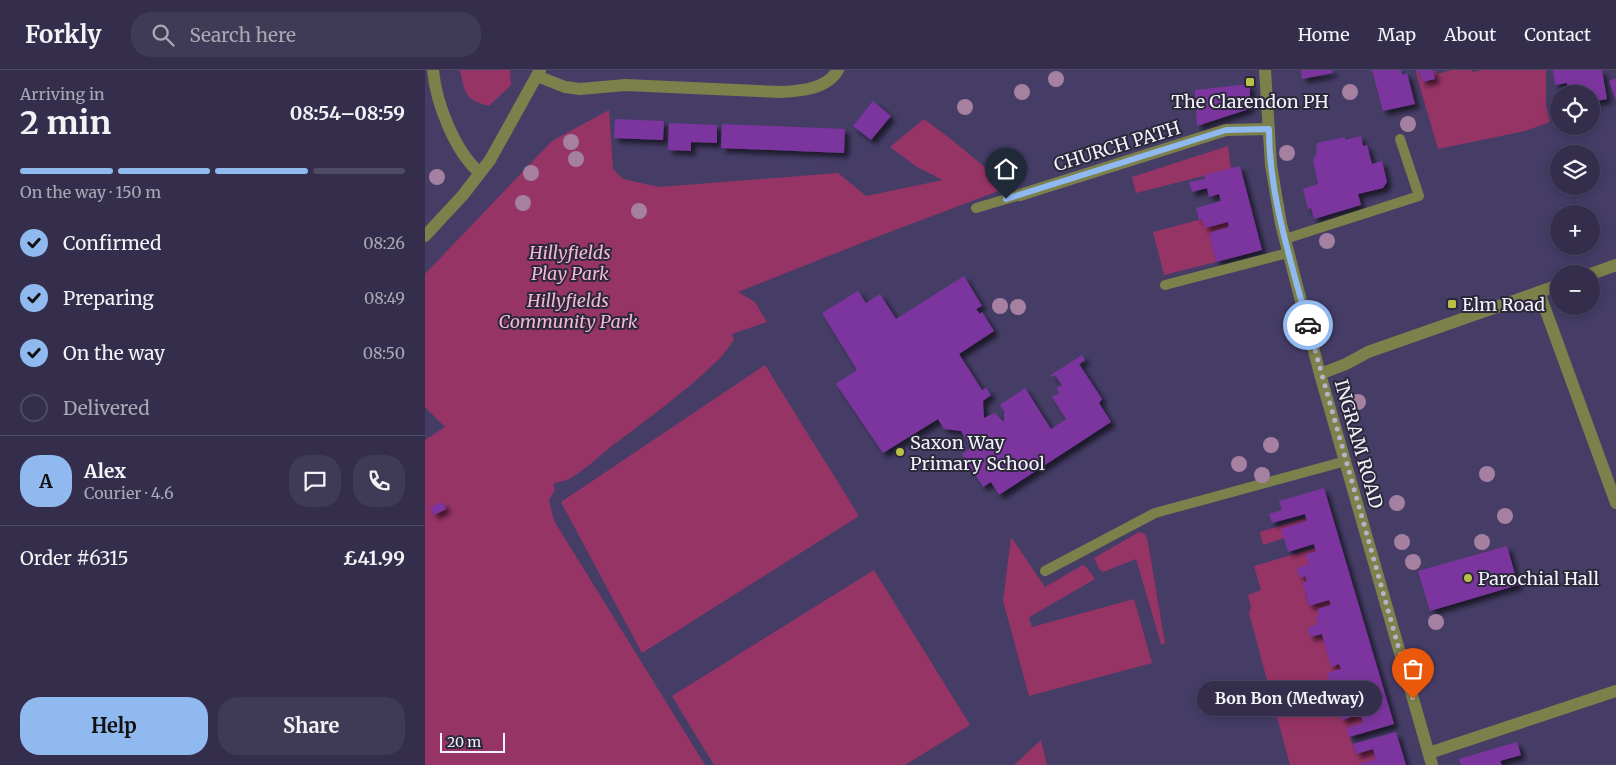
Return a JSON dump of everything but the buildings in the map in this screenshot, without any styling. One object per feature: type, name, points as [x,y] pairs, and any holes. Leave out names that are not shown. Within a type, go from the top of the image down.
[{"type":"street","points":[[433,70],[437,91],[455,142],[466,160],[480,173]]},
{"type":"street","points":[[425,236],[463,195],[480,173],[501,142],[539,73],[565,87],[580,89],[625,85],[781,92],[806,90],[833,78],[838,70]]},
{"type":"street","name":"INGRAM ROAD","points":[[1265,70],[1271,165],[1285,239],[1320,374],[1430,759]]},
{"type":"street","name":"CHURCH PATH","points":[[1019,195],[1226,130],[1269,129]]},
{"type":"street","points":[[1600,270],[1616,264]]},
{"type":"street","points":[[1320,374],[1369,352],[1550,288]]},
{"type":"street","points":[[1539,292],[1616,503]]},
{"type":"street","points":[[1430,759],[1616,691]]},
{"type":"lane","points":[[1285,239],[1419,196],[1400,139]]},
{"type":"lane","name":"CHURCH PATH","points":[[977,208],[1019,195]]},
{"type":"lane","points":[[1165,285],[1289,253]]},
{"type":"lane","points":[[1045,571],[1155,513],[1346,461]]},
{"type":"green space","points":[[460,70],[510,70],[511,85],[489,106],[470,98],[463,85]]},
{"type":"green space","points":[[1452,70],[1472,70],[1473,72],[1482,70],[1546,70],[1546,105],[1550,122],[1525,131],[1438,149],[1416,73],[1420,72],[1422,82],[1435,79],[1433,71],[1436,71],[1437,74]]},
{"type":"green space","name":"Hillyfields Community Park","points":[[609,110],[613,169],[623,179],[659,187],[838,173],[866,196],[943,180],[917,167],[890,147],[924,119],[1009,187],[738,292],[755,302],[767,322],[732,334],[734,340],[724,354],[667,404],[591,464],[567,480],[553,484],[555,490],[549,500],[556,524],[705,765],[425,765],[425,440],[445,427],[425,407],[425,274],[552,141]]},
{"type":"green space","points":[[1228,146],[1231,169],[1136,193],[1132,177]]},
{"type":"green space","points":[[1202,219],[1228,222],[1229,227],[1209,233],[1216,262],[1164,275],[1153,232]]},
{"type":"green space","points":[[765,365],[859,516],[642,653],[561,502]]},
{"type":"green space","points":[[1306,518],[1307,521],[1282,529],[1284,538],[1263,545],[1260,532]]},
{"type":"green space","points":[[1139,532],[1145,534],[1148,542],[1165,644],[1161,644],[1136,559],[1103,572],[1094,558]]},
{"type":"green space","points":[[1011,537],[1045,587],[1083,565],[1095,579],[1031,616],[1029,618],[1032,627],[1134,599],[1152,663],[1029,696],[1003,601]]},
{"type":"green space","points":[[1315,548],[1316,552],[1307,554],[1309,564],[1297,569],[1300,578],[1305,576],[1307,581],[1306,597],[1309,606],[1329,600],[1331,605],[1318,609],[1319,615],[1316,616],[1318,624],[1308,628],[1311,637],[1322,634],[1331,666],[1339,664],[1341,669],[1328,673],[1330,682],[1324,684],[1328,698],[1356,690],[1357,695],[1339,701],[1342,709],[1339,710],[1342,719],[1361,714],[1363,723],[1347,728],[1356,754],[1373,749],[1376,759],[1358,765],[1290,765],[1249,613],[1251,607],[1248,595],[1261,590],[1254,566]]},
{"type":"green space","points":[[874,570],[970,725],[905,765],[714,765],[672,696]]},
{"type":"green space","points":[[1041,740],[1047,765],[1014,765]]},
{"type":"way so far","points":[[1308,325],[1320,374],[1413,699]]},
{"type":"place","name":"The Clarendon PH","points":[[1250,82]]},
{"type":"place","name":"Elm Road","points":[[1452,304]]},
{"type":"place","name":"Saxon Way Primary School","points":[[900,452]]},
{"type":"place","name":"Parochial Hall","points":[[1468,578]]},
{"type":"place","name":"Bon Bon (Medway)","points":[[1413,699]]},
{"type":"route","points":[[1006,199],[1226,130],[1269,129],[1271,165],[1281,224],[1308,325]]},
{"type":"park label","name":"Hillyfields Play Park","points":[[570,262]]}]
